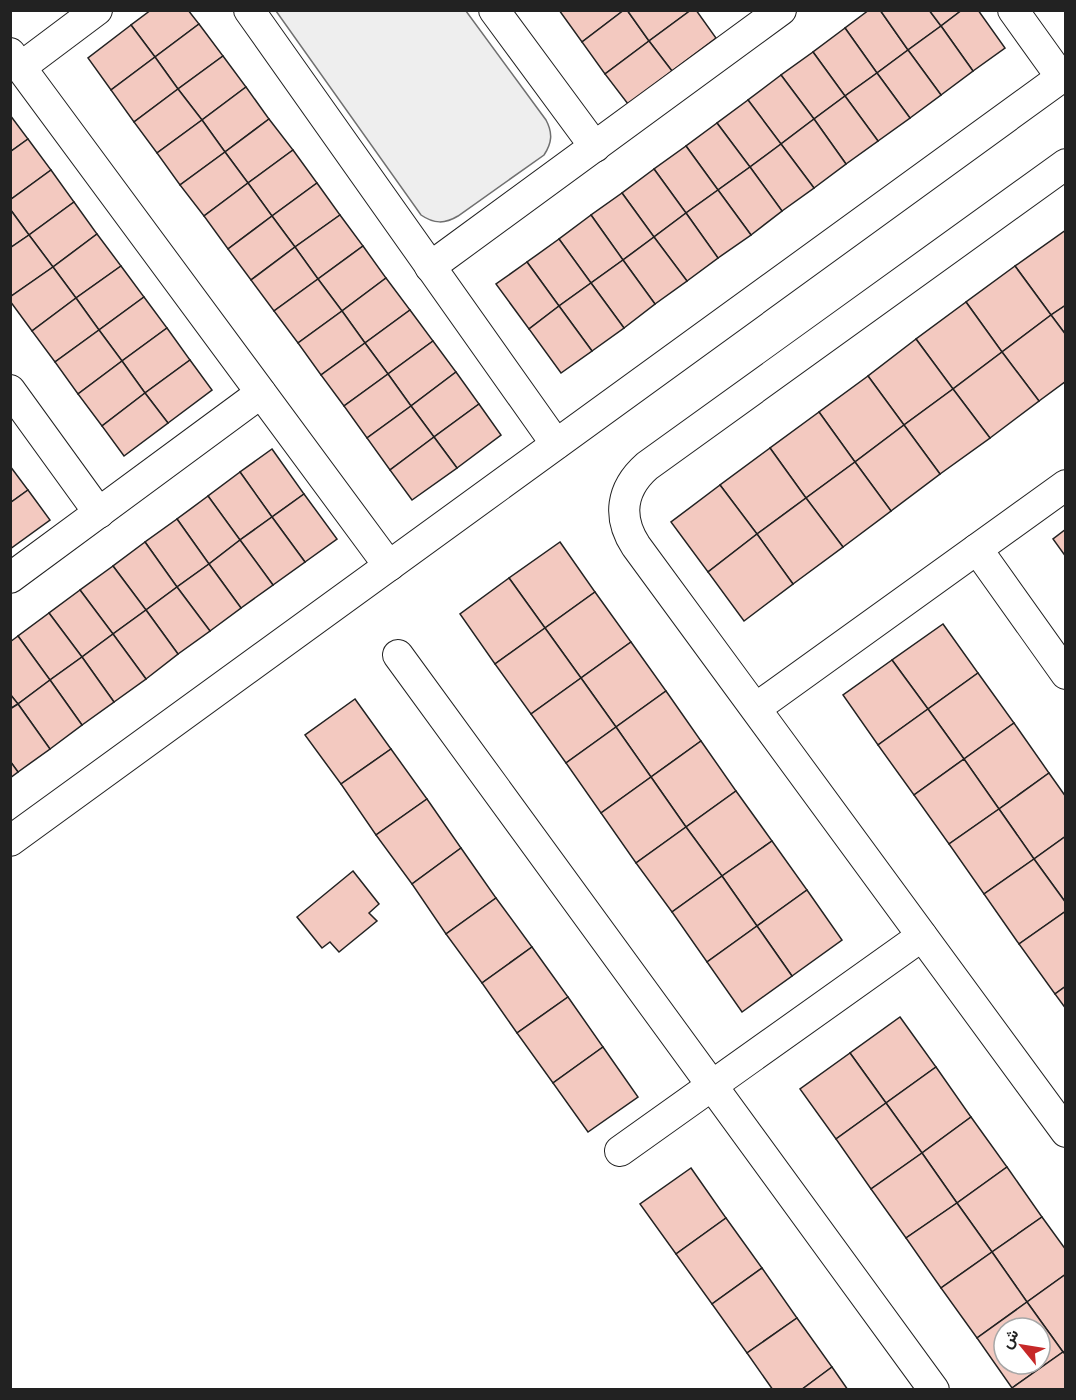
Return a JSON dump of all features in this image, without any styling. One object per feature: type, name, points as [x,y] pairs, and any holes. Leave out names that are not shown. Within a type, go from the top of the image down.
[{"type":"street","points":[[97,10],[16,60],[389,566]]},
{"type":"street","points":[[249,10],[556,444]]},
{"type":"street","points":[[494,10],[594,147]]},
{"type":"street","points":[[10,841],[1063,75],[1013,10]]},
{"type":"street","points":[[430,267],[594,147],[763,16]]},
{"type":"street","points":[[1061,1117],[922,936],[629,535],[623,510],[630,485],[647,466],[1065,164]]},
{"type":"street","points":[[10,390],[99,513]]},
{"type":"street","points":[[10,578],[261,393]]},
{"type":"street","points":[[756,708],[1065,485]]},
{"type":"street","points":[[977,549],[1065,674]]},
{"type":"street","points":[[398,655],[934,1389]]},
{"type":"street","points":[[620,1151],[922,936]]},
{"type":"shaded area","points":[[276,11],[466,11],[546,120],[551,134],[547,151],[458,216],[439,222],[426,218],[421,215]]},
{"type":"building","points":[[151,10],[188,10],[199,24],[155,57],[131,25]]},
{"type":"building","points":[[559,10],[624,10],[582,42]]},
{"type":"building","points":[[627,10],[649,41],[605,74],[582,42]]},
{"type":"building","points":[[627,10],[691,10],[649,41]]},
{"type":"building","points":[[691,10],[696,10],[716,38],[672,71],[649,41]]},
{"type":"building","points":[[869,10],[880,10],[908,50],[877,73],[845,28]]},
{"type":"building","points":[[880,10],[929,10],[941,26],[908,50]]},
{"type":"building","points":[[929,10],[962,10],[941,26]]},
{"type":"building","points":[[962,10],[978,10],[1005,48],[973,71],[941,26]]},
{"type":"building","points":[[199,24],[223,56],[178,89],[155,57]]},
{"type":"building","points":[[131,25],[155,57],[111,90],[88,58]]},
{"type":"building","points":[[941,26],[973,71],[941,95],[908,50]]},
{"type":"building","points":[[845,28],[877,73],[845,96],[813,52]]},
{"type":"building","points":[[649,41],[672,71],[628,104],[605,74]]},
{"type":"building","points":[[908,50],[941,95],[910,118],[877,73]]},
{"type":"building","points":[[813,52],[845,96],[814,119],[781,75]]},
{"type":"building","points":[[223,56],[246,87],[202,120],[178,89]]},
{"type":"building","points":[[155,57],[178,89],[134,122],[111,90]]},
{"type":"building","points":[[877,73],[910,118],[878,141],[845,96]]},
{"type":"building","points":[[781,75],[814,119],[781,144],[748,100]]},
{"type":"building","points":[[246,87],[269,119],[225,152],[202,120]]},
{"type":"building","points":[[178,89],[202,120],[157,153],[134,122]]},
{"type":"building","points":[[845,96],[878,141],[846,164],[814,119]]},
{"type":"building","points":[[748,100],[781,144],[750,167],[717,123]]},
{"type":"building","points":[[10,115],[28,139],[10,152]]},
{"type":"building","points":[[269,119],[293,150],[248,183],[225,152]]},
{"type":"building","points":[[814,119],[846,164],[814,188],[781,144]]},
{"type":"building","points":[[202,120],[225,152],[180,185],[157,153]]},
{"type":"building","points":[[717,123],[750,167],[718,190],[686,146]]},
{"type":"building","points":[[28,139],[51,170],[10,200],[10,152]]},
{"type":"building","points":[[781,144],[814,188],[782,211],[750,167]]},
{"type":"building","points":[[686,146],[718,190],[686,213],[654,169]]},
{"type":"building","points":[[293,150],[317,183],[272,216],[248,183]]},
{"type":"building","points":[[225,152],[248,183],[204,216],[180,185]]},
{"type":"building","points":[[750,167],[782,211],[751,235],[718,190]]},
{"type":"building","points":[[654,169],[686,213],[654,237],[622,193]]},
{"type":"building","points":[[51,170],[74,202],[29,235],[10,209],[10,200]]},
{"type":"building","points":[[248,183],[272,216],[228,249],[204,216]]},
{"type":"building","points":[[317,183],[340,215],[295,247],[272,216]]},
{"type":"building","points":[[718,190],[751,235],[718,258],[686,213]]},
{"type":"building","points":[[622,193],[654,237],[623,260],[591,215]]},
{"type":"building","points":[[74,202],[97,234],[53,267],[29,235]]},
{"type":"building","points":[[10,209],[29,235],[10,248]]},
{"type":"building","points":[[686,213],[718,258],[687,281],[654,237]]},
{"type":"building","points":[[340,215],[363,246],[318,279],[295,247]]},
{"type":"building","points":[[591,215],[623,260],[591,283],[559,239]]},
{"type":"building","points":[[272,216],[295,247],[251,280],[228,249]]},
{"type":"building","points":[[1066,230],[1066,305],[1051,315],[1015,266]]},
{"type":"building","points":[[97,234],[121,266],[76,298],[53,267]]},
{"type":"building","points":[[29,235],[53,267],[10,297],[10,248]]},
{"type":"building","points":[[654,237],[687,281],[655,304],[623,260]]},
{"type":"building","points":[[559,239],[591,283],[559,306],[527,262]]},
{"type":"building","points":[[363,246],[386,278],[342,311],[318,279]]},
{"type":"building","points":[[295,247],[318,279],[274,311],[251,280]]},
{"type":"building","points":[[623,260],[655,304],[624,328],[591,283]]},
{"type":"building","points":[[527,262],[559,306],[529,329],[496,284]]},
{"type":"building","points":[[121,266],[144,297],[99,330],[76,298]]},
{"type":"building","points":[[1015,266],[1051,315],[1002,352],[966,302]]},
{"type":"building","points":[[53,267],[76,298],[32,331],[10,301],[10,297]]},
{"type":"building","points":[[386,278],[410,310],[365,343],[342,311]]},
{"type":"building","points":[[318,279],[342,311],[298,343],[274,311]]},
{"type":"building","points":[[591,283],[624,328],[592,351],[559,306]]},
{"type":"building","points":[[144,297],[167,328],[122,361],[99,330]]},
{"type":"building","points":[[76,298],[99,330],[55,362],[32,331]]},
{"type":"building","points":[[966,302],[1002,352],[953,389],[916,339]]},
{"type":"building","points":[[1066,305],[1066,335],[1051,315]]},
{"type":"building","points":[[559,306],[592,351],[561,373],[529,329]]},
{"type":"building","points":[[410,310],[433,341],[388,374],[365,343]]},
{"type":"building","points":[[342,311],[365,343],[321,375],[298,343]]},
{"type":"building","points":[[1051,315],[1066,335],[1066,381],[1039,401],[1002,352]]},
{"type":"building","points":[[167,328],[190,360],[145,393],[122,361]]},
{"type":"building","points":[[99,330],[122,361],[78,394],[55,362]]},
{"type":"building","points":[[916,339],[953,389],[904,425],[868,376]]},
{"type":"building","points":[[433,341],[456,372],[411,406],[388,374]]},
{"type":"building","points":[[365,343],[388,374],[344,406],[321,375]]},
{"type":"building","points":[[1002,352],[1039,401],[990,438],[953,389]]},
{"type":"building","points":[[190,360],[212,390],[168,423],[145,393]]},
{"type":"building","points":[[122,361],[145,393],[102,426],[78,394]]},
{"type":"building","points":[[456,372],[479,404],[434,437],[411,406]]},
{"type":"building","points":[[388,374],[411,406],[367,438],[344,406]]},
{"type":"building","points":[[868,376],[904,425],[855,462],[819,412]]},
{"type":"building","points":[[953,389],[990,438],[940,474],[904,425]]},
{"type":"building","points":[[145,393],[168,423],[124,456],[102,426]]},
{"type":"building","points":[[479,404],[501,435],[457,468],[434,437]]},
{"type":"building","points":[[411,406],[434,437],[390,470],[367,438]]},
{"type":"building","points":[[819,412],[855,462],[806,498],[770,448]]},
{"type":"building","points":[[904,425],[940,474],[891,511],[855,462]]},
{"type":"building","points":[[434,437],[457,468],[412,500],[390,470]]},
{"type":"building","points":[[770,448],[806,498],[757,534],[720,485]]},
{"type":"building","points":[[272,449],[304,494],[272,517],[240,472]]},
{"type":"building","points":[[855,462],[891,511],[843,547],[806,498]]},
{"type":"building","points":[[10,466],[28,490],[10,503]]},
{"type":"building","points":[[240,472],[272,517],[240,540],[208,496]]},
{"type":"building","points":[[720,485],[757,534],[708,572],[671,522]]},
{"type":"building","points":[[28,490],[50,520],[10,549],[10,503]]},
{"type":"building","points":[[304,494],[337,539],[305,562],[272,517]]},
{"type":"building","points":[[208,496],[240,540],[209,564],[177,519]]},
{"type":"building","points":[[806,498],[843,547],[793,584],[757,534]]},
{"type":"building","points":[[272,517],[305,562],[273,585],[240,540]]},
{"type":"building","points":[[177,519],[209,564],[177,587],[145,542]]},
{"type":"building","points":[[1066,529],[1066,557],[1053,539]]},
{"type":"building","points":[[757,534],[793,584],[744,621],[708,572]]},
{"type":"building","points":[[240,540],[273,585],[241,608],[209,564]]},
{"type":"building","points":[[145,542],[177,587],[146,610],[113,566]]},
{"type":"building","points":[[560,542],[595,592],[545,628],[509,578]]},
{"type":"building","points":[[209,564],[241,608],[210,631],[177,587]]},
{"type":"building","points":[[113,566],[146,610],[113,634],[80,590]]},
{"type":"building","points":[[509,578],[545,628],[495,664],[460,614]]},
{"type":"building","points":[[177,587],[210,631],[178,654],[146,610]]},
{"type":"building","points":[[80,590],[113,634],[82,657],[49,613]]},
{"type":"building","points":[[595,592],[631,642],[581,678],[545,628]]},
{"type":"building","points":[[146,610],[178,654],[146,679],[113,634]]},
{"type":"building","points":[[49,613],[82,657],[50,680],[18,636]]},
{"type":"building","points":[[943,624],[978,673],[928,709],[892,660]]},
{"type":"building","points":[[545,628],[581,678],[531,714],[495,664]]},
{"type":"building","points":[[113,634],[146,679],[114,702],[82,657]]},
{"type":"building","points":[[18,636],[50,680],[18,704],[10,694],[10,642]]},
{"type":"building","points":[[631,642],[666,691],[616,727],[581,678]]},
{"type":"building","points":[[82,657],[114,702],[82,725],[50,680]]},
{"type":"building","points":[[892,660],[928,709],[878,745],[843,695]]},
{"type":"building","points":[[978,673],[1014,723],[964,759],[928,709]]},
{"type":"building","points":[[581,678],[616,727],[566,763],[531,714]]},
{"type":"building","points":[[50,680],[82,725],[50,749],[18,704]]},
{"type":"building","points":[[666,691],[701,741],[651,777],[616,727]]},
{"type":"building","points":[[10,694],[18,704],[10,709]]},
{"type":"building","points":[[355,699],[391,749],[341,784],[305,735]]},
{"type":"building","points":[[18,704],[50,749],[18,772],[10,761],[10,709]]},
{"type":"building","points":[[928,709],[964,759],[914,795],[878,745]]},
{"type":"building","points":[[1014,723],[1049,773],[999,809],[964,759]]},
{"type":"building","points":[[616,727],[651,777],[601,813],[566,763]]},
{"type":"building","points":[[701,741],[736,791],[686,827],[651,777]]},
{"type":"building","points":[[391,749],[427,799],[376,835],[341,784]]},
{"type":"building","points":[[964,759],[999,809],[949,844],[914,795]]},
{"type":"building","points":[[10,761],[18,772],[10,778]]},
{"type":"building","points":[[1049,773],[1066,797],[1066,836],[1034,859],[999,809]]},
{"type":"building","points":[[651,777],[686,827],[636,863],[601,813]]},
{"type":"building","points":[[736,791],[772,841],[722,876],[686,827]]},
{"type":"building","points":[[427,799],[461,848],[412,884],[376,835]]},
{"type":"building","points":[[999,809],[1034,859],[984,894],[949,844]]},
{"type":"building","points":[[686,827],[722,876],[672,912],[636,863]]},
{"type":"building","points":[[1066,836],[1066,903],[1034,859]]},
{"type":"building","points":[[772,841],[807,890],[757,926],[722,876]]},
{"type":"building","points":[[461,848],[496,898],[446,934],[412,884]]},
{"type":"building","points":[[1034,859],[1066,903],[1066,911],[1019,944],[984,894]]},
{"type":"building","points":[[353,871],[379,904],[369,913],[377,921],[339,952],[330,942],[322,948],[297,917]]},
{"type":"building","points":[[722,876],[757,926],[707,962],[672,912]]},
{"type":"building","points":[[807,890],[842,940],[792,976],[757,926]]},
{"type":"building","points":[[496,898],[532,947],[482,983],[446,934]]},
{"type":"building","points":[[1066,911],[1066,986],[1055,994],[1019,944]]},
{"type":"building","points":[[757,926],[792,976],[742,1012],[707,962]]},
{"type":"building","points":[[532,947],[568,997],[517,1033],[482,983]]},
{"type":"building","points":[[1066,986],[1066,1009],[1055,994]]},
{"type":"building","points":[[568,997],[603,1047],[553,1083],[517,1033]]},
{"type":"building","points":[[900,1017],[936,1067],[886,1103],[850,1053]]},
{"type":"building","points":[[603,1047],[638,1097],[588,1132],[553,1083]]},
{"type":"building","points":[[850,1053],[886,1103],[836,1139],[800,1089]]},
{"type":"building","points":[[936,1067],[971,1117],[922,1153],[886,1103]]},
{"type":"building","points":[[886,1103],[922,1153],[871,1189],[836,1139]]},
{"type":"building","points":[[971,1117],[1007,1167],[957,1203],[922,1153]]},
{"type":"building","points":[[922,1153],[957,1203],[906,1238],[871,1189]]},
{"type":"building","points":[[1007,1167],[1042,1217],[992,1252],[957,1203]]},
{"type":"building","points":[[691,1168],[726,1218],[676,1254],[640,1204]]},
{"type":"building","points":[[957,1203],[992,1252],[941,1288],[906,1238]]},
{"type":"building","points":[[1042,1217],[1066,1250],[1066,1274],[1027,1302],[992,1252]]},
{"type":"building","points":[[726,1218],[762,1268],[712,1304],[676,1254]]},
{"type":"building","points":[[992,1252],[1027,1302],[1008,1316],[992,1316],[992,1327],[977,1338],[941,1288]]},
{"type":"building","points":[[762,1268],[797,1318],[747,1353],[712,1304]]},
{"type":"building","points":[[1066,1274],[1066,1350],[1063,1352],[1052,1337],[1052,1316],[1037,1316],[1027,1302]]},
{"type":"building","points":[[1027,1302],[1037,1316],[1008,1316]]},
{"type":"building","points":[[797,1318],[832,1367],[801,1390],[773,1390],[747,1353]]},
{"type":"building","points":[[992,1327],[992,1359],[977,1338]]},
{"type":"building","points":[[1052,1337],[1063,1352],[1052,1360]]},
{"type":"building","points":[[1063,1352],[1066,1355],[1066,1390],[1014,1390],[1012,1388],[1029,1376],[1052,1376],[1052,1360]]},
{"type":"building","points":[[832,1367],[848,1390],[801,1390]]},
{"type":"building","points":[[1004,1376],[1029,1376],[1012,1388]]}]
